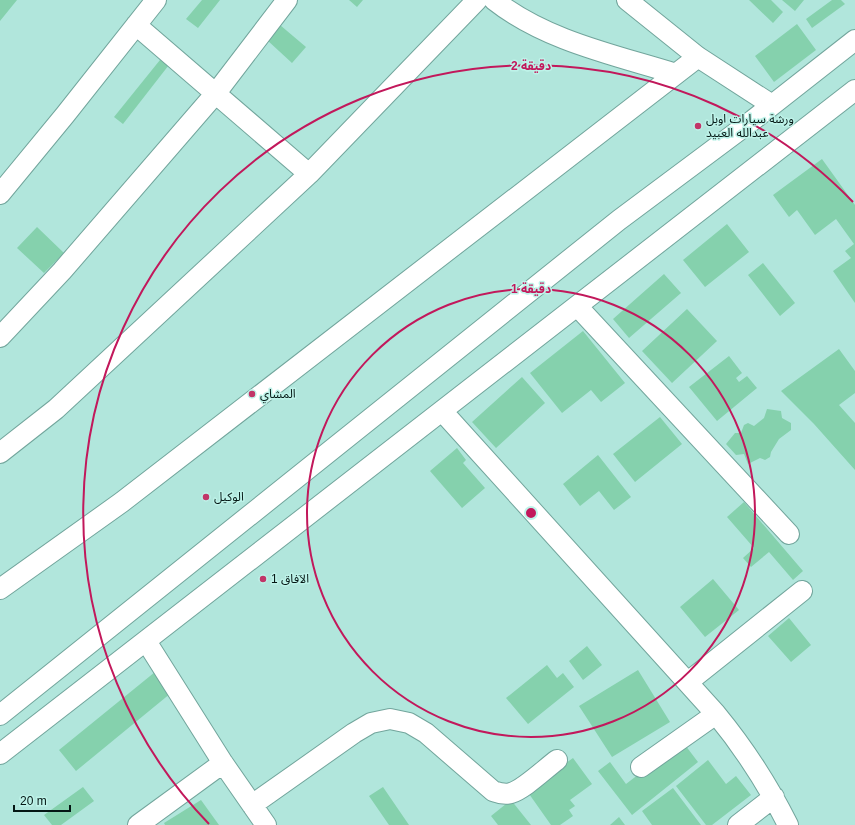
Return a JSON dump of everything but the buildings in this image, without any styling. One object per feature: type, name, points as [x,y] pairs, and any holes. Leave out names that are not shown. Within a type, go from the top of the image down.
[{"type":"street","points":[[0,194],[156,0]]},
{"type":"street","points":[[0,337],[62,271],[216,93],[287,0]]},
{"type":"street","points":[[0,453],[56,409],[309,174],[477,0]]},
{"type":"street","points":[[494,0],[540,29],[587,47],[676,74]]},
{"type":"street","points":[[632,2],[698,57],[772,105]]},
{"type":"street","points":[[136,25],[309,174]]},
{"type":"street","points":[[0,715],[618,220],[772,105],[855,40]]},
{"type":"street","points":[[0,589],[122,502],[698,57]]},
{"type":"street","points":[[0,754],[855,90]]},
{"type":"street","points":[[577,306],[789,534]]},
{"type":"street","points":[[442,411],[716,714],[735,737],[774,797],[788,825]]},
{"type":"street","points":[[688,682],[802,591]]},
{"type":"street","points":[[146,641],[223,763],[266,825]]},
{"type":"street","points":[[641,767],[716,714]]},
{"type":"street","points":[[252,805],[354,732],[371,723],[390,719],[409,723],[426,733],[493,791],[502,794],[512,793],[521,788],[557,760]]},
{"type":"street","points":[[138,825],[223,763]]},
{"type":"street","points":[[738,825],[774,797]]},
{"type":"place","name":"ورشة سيارات اوبل عبدالله العبيد","points":[[698,126]]},
{"type":"place","name":"المشاي","points":[[252,394]]},
{"type":"place","name":"الوكيل","points":[[206,497]]},
{"type":"place","name":"الآفاق 1","points":[[263,579]]}]
